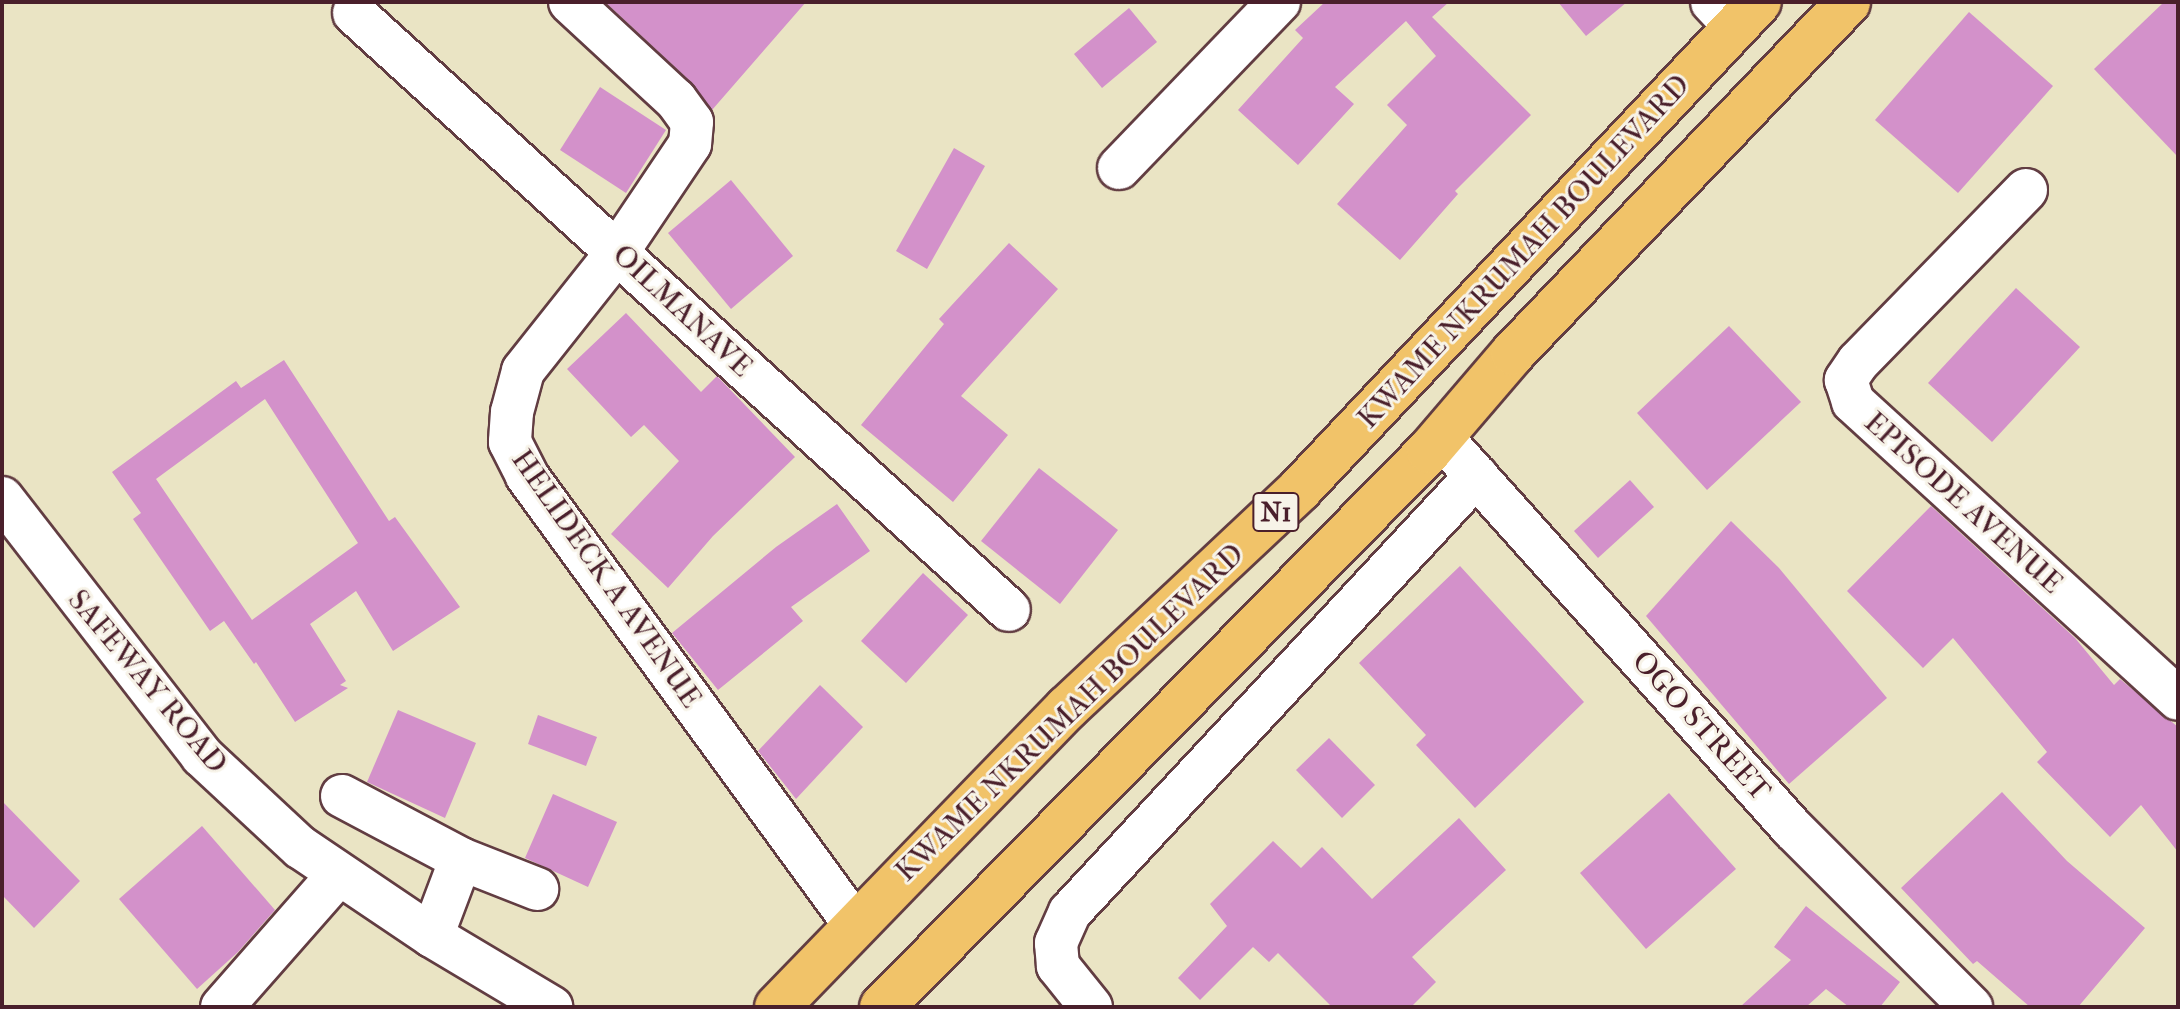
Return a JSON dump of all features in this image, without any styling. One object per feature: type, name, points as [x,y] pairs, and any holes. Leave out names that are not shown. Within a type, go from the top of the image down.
[{"type":"highway","name":"KWAME NKRUMAH BOULEVARD","points":[[882,1007],[1441,437],[1513,353],[1848,2]]},
{"type":"highway","name":"KWAME NKRUMAH BOULEVARD","points":[[777,1007],[1067,708],[1300,489],[1735,10]]},
{"type":"street","name":"HELIDECK A AVENUE","points":[[570,2],[676,100],[692,122],[690,144],[618,251],[523,371],[512,412],[510,442],[527,476],[855,925]]},
{"type":"street","points":[[1119,168],[1279,2]]},
{"type":"street","name":"OILMANAVE","points":[[354,13],[1009,610]]},
{"type":"street","name":"EPISODE AVENUE","points":[[2026,190],[1858,362],[1846,380],[1853,402],[2178,699]]},
{"type":"street","name":"OGO STREET","points":[[1441,437],[1793,829],[1971,1007]]},
{"type":"street","points":[[1091,1007],[1058,966],[1056,943],[1070,912],[1476,476]]},
{"type":"street","name":"SAFEWAY ROAD","points":[[2,498],[202,756],[300,847],[432,936],[498,995],[551,1007]]},
{"type":"street","points":[[342,796],[461,859],[537,889]]},
{"type":"street","points":[[432,936],[461,859]]},
{"type":"street","points":[[222,1007],[339,874]]},
{"type":"building","points":[[605,2],[806,2],[712,110],[692,83]]},
{"type":"building","points":[[1325,2],[1449,2],[1432,17],[1531,115],[1455,191],[1458,194],[1400,260],[1337,204],[1407,125],[1387,105],[1436,56],[1406,21],[1335,87],[1354,104],[1298,165],[1238,110],[1303,38],[1295,30]]},
{"type":"building","points":[[1558,2],[1627,2],[1586,36]]},
{"type":"building","points":[[2164,2],[2178,2],[2178,157],[2094,69]]},
{"type":"building","points":[[1129,8],[1157,42],[1102,88],[1074,54]]},
{"type":"building","points":[[1969,12],[2053,86],[1958,193],[1875,120]]},
{"type":"building","points":[[600,87],[666,130],[626,193],[560,150]]},
{"type":"building","points":[[954,148],[985,166],[927,269],[896,251]]},
{"type":"building","points":[[731,180],[793,256],[731,309],[668,233]]},
{"type":"building","points":[[1009,243],[1058,289],[961,396],[1008,435],[953,502],[861,425],[944,324],[939,319]]},
{"type":"building","points":[[2016,288],[2080,347],[1992,442],[1928,383]]},
{"type":"building","points":[[626,313],[701,392],[717,376],[795,457],[713,536],[668,588],[611,534],[679,461],[644,425],[631,437],[567,369]]},
{"type":"building","points":[[1729,326],[1801,402],[1707,490],[1637,413]]},
{"type":"building","points":[[284,360],[389,521],[395,517],[460,607],[393,651],[356,591],[310,624],[346,681],[340,685],[348,688],[295,722],[256,662],[254,664],[224,621],[210,631],[133,519],[141,513],[112,472],[236,381],[241,388]],"holes":[[[265,399],[358,543],[252,620],[156,479]]]},
{"type":"building","points":[[1039,468],[1118,530],[1060,604],[981,541]]},
{"type":"building","points":[[1630,480],[1654,507],[1598,558],[1574,531]]},
{"type":"building","points":[[837,504],[870,551],[791,607],[803,621],[718,690],[672,633],[776,547]]},
{"type":"building","points":[[1931,506],[2075,638],[2114,685],[2120,679],[2178,727],[2178,852],[2141,805],[2110,837],[2037,762],[2047,752],[1953,638],[1923,668],[1847,591]]},
{"type":"building","points":[[1731,521],[1779,568],[1887,698],[1789,784],[1646,616]]},
{"type":"building","points":[[1460,566],[1584,702],[1475,808],[1416,745],[1426,735],[1359,663]]},
{"type":"building","points":[[923,573],[968,615],[906,683],[861,641]]},
{"type":"building","points":[[820,685],[863,727],[796,799],[758,751]]},
{"type":"building","points":[[398,710],[476,743],[445,818],[367,782]]},
{"type":"building","points":[[538,715],[597,737],[586,766],[528,744]]},
{"type":"building","points":[[1329,738],[1375,785],[1342,818],[1296,770]]},
{"type":"building","points":[[2002,792],[2067,861],[2145,928],[2078,1007],[2030,1007],[1977,961],[1973,964],[1901,888]]},
{"type":"building","points":[[1669,793],[1736,869],[1646,949],[1580,873]]},
{"type":"building","points":[[553,794],[617,822],[588,887],[525,858]]},
{"type":"building","points":[[2,801],[80,881],[34,928],[2,895]]},
{"type":"building","points":[[1459,818],[1506,870],[1412,957],[1436,982],[1411,1007],[1332,1007],[1278,953],[1269,962],[1253,947],[1200,1000],[1178,978],[1227,926],[1210,904],[1273,841],[1301,868],[1322,847],[1372,899]]},
{"type":"building","points":[[202,826],[275,910],[238,952],[197,989],[119,899]]},
{"type":"building","points":[[1806,906],[1900,982],[1880,1007],[1849,1007],[1826,989],[1806,1007],[1740,1007],[1791,960],[1774,947]]}]
